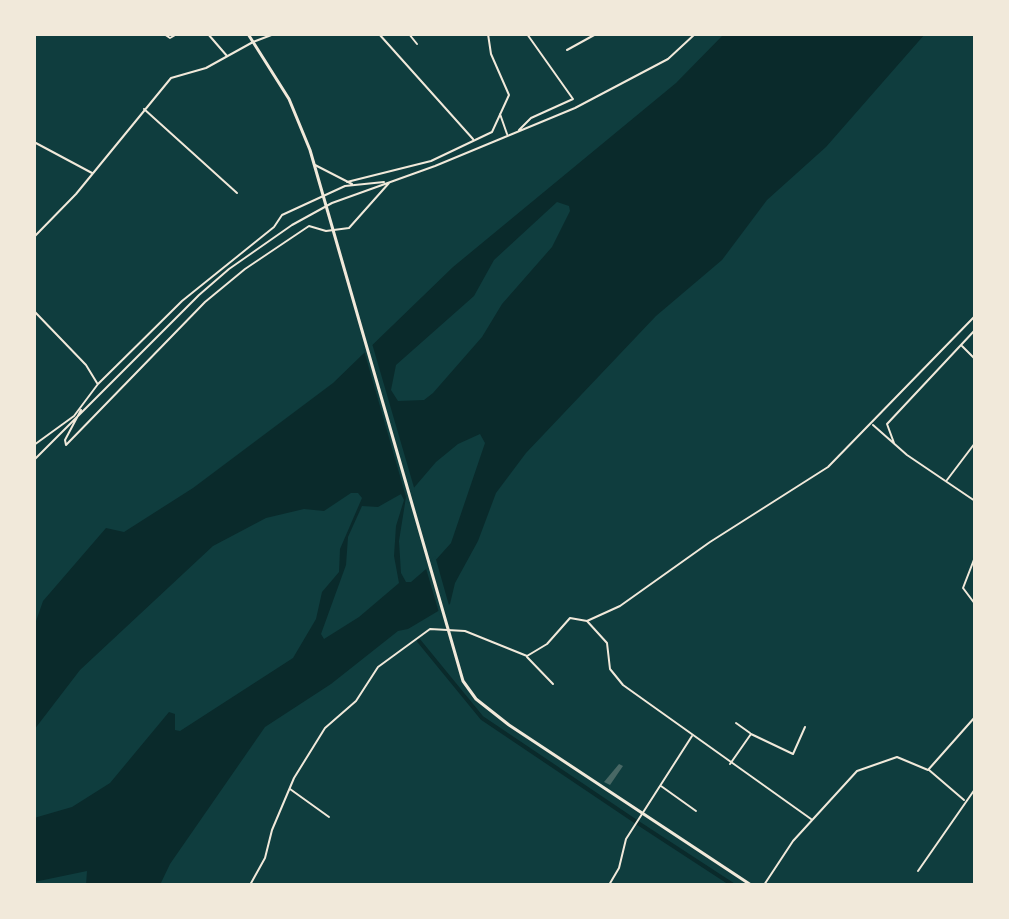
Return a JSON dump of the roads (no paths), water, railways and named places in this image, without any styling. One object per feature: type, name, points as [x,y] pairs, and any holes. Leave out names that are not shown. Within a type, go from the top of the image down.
[{"type":"main road","points":[[248,34],[289,99],[314,165],[463,681],[476,699],[509,725],[751,885]]},
{"type":"street","points":[[164,34],[170,38],[177,34]]},
{"type":"street","points":[[208,34],[227,57]]},
{"type":"street","points":[[34,237],[93,174],[173,76],[206,68],[274,34]]},
{"type":"street","points":[[379,34],[473,140]]},
{"type":"street","points":[[409,34],[417,44]]},
{"type":"street","points":[[347,182],[431,161],[494,130],[509,93],[491,54],[488,34]]},
{"type":"street","points":[[518,131],[531,118],[573,99],[527,34]]},
{"type":"street","points":[[567,50],[596,34]]},
{"type":"street","points":[[34,460],[229,269],[292,225],[332,203],[518,131],[615,89],[676,54],[695,34]]},
{"type":"street","points":[[144,109],[237,193]]},
{"type":"street","points":[[499,112],[507,135]]},
{"type":"street","points":[[34,142],[93,174]]},
{"type":"street","points":[[314,165],[352,185]]},
{"type":"street","points":[[390,182],[349,228],[336,232],[309,226],[245,269],[205,302],[66,445],[66,437],[98,384],[202,282],[274,227],[282,215],[352,185],[390,182]]},
{"type":"street","points":[[34,311],[86,365],[98,384]]},
{"type":"street","points":[[527,656],[547,644],[570,618],[587,621],[620,606],[710,542],[808,482],[873,425],[892,400],[975,316]]},
{"type":"street","points":[[894,443],[887,424],[975,330]]},
{"type":"street","points":[[961,345],[975,359]]},
{"type":"street","points":[[35,446],[80,412]]},
{"type":"street","points":[[873,425],[975,501]]},
{"type":"street","points":[[946,481],[975,443]]},
{"type":"street","points":[[975,557],[963,588],[975,604]]},
{"type":"street","points":[[587,621],[607,643],[610,669],[623,685],[811,819]]},
{"type":"street","points":[[250,885],[265,858],[303,759],[333,718],[356,701],[378,667],[424,632],[460,629],[491,643],[508,645],[527,656],[553,684]]},
{"type":"street","points":[[928,770],[975,717]]},
{"type":"street","points":[[736,723],[751,734],[793,754],[805,727]]},
{"type":"street","points":[[730,764],[751,734]]},
{"type":"street","points":[[609,885],[619,868],[626,839],[693,735]]},
{"type":"street","points":[[764,885],[811,819],[862,768],[882,765],[897,757],[928,770],[964,801]]},
{"type":"street","points":[[660,785],[696,811]]},
{"type":"street","points":[[290,788],[329,817]]},
{"type":"street","points":[[918,871],[975,789]]},
{"type":"water","points":[[724,34],[925,34],[826,147],[767,200],[722,260],[656,316],[526,453],[496,493],[478,541],[455,583],[450,604],[408,629],[398,631],[331,684],[265,727],[170,864],[160,885],[86,885],[87,871],[34,882],[34,818],[72,807],[110,783],[169,712],[175,714],[175,730],[180,731],[293,658],[316,619],[322,592],[339,572],[340,549],[362,498],[358,493],[351,493],[324,511],[304,509],[266,518],[213,546],[80,670],[34,730],[34,627],[43,601],[106,528],[124,532],[193,488],[333,383],[453,267],[676,83]],"holes":[[[557,202],[569,206],[570,211],[552,247],[502,304],[482,337],[424,400],[398,401],[391,390],[396,365],[474,296],[494,260]],[[480,434],[485,443],[451,543],[433,563],[411,582],[406,582],[401,573],[399,541],[406,497],[436,462],[458,444]],[[401,494],[404,500],[396,526],[394,556],[399,583],[359,617],[324,639],[321,634],[346,565],[348,537],[362,506],[378,507]]]},
{"type":"waterway","points":[[419,641],[482,718],[635,821]]},
{"type":"waterway","points":[[638,823],[733,885]]}]
